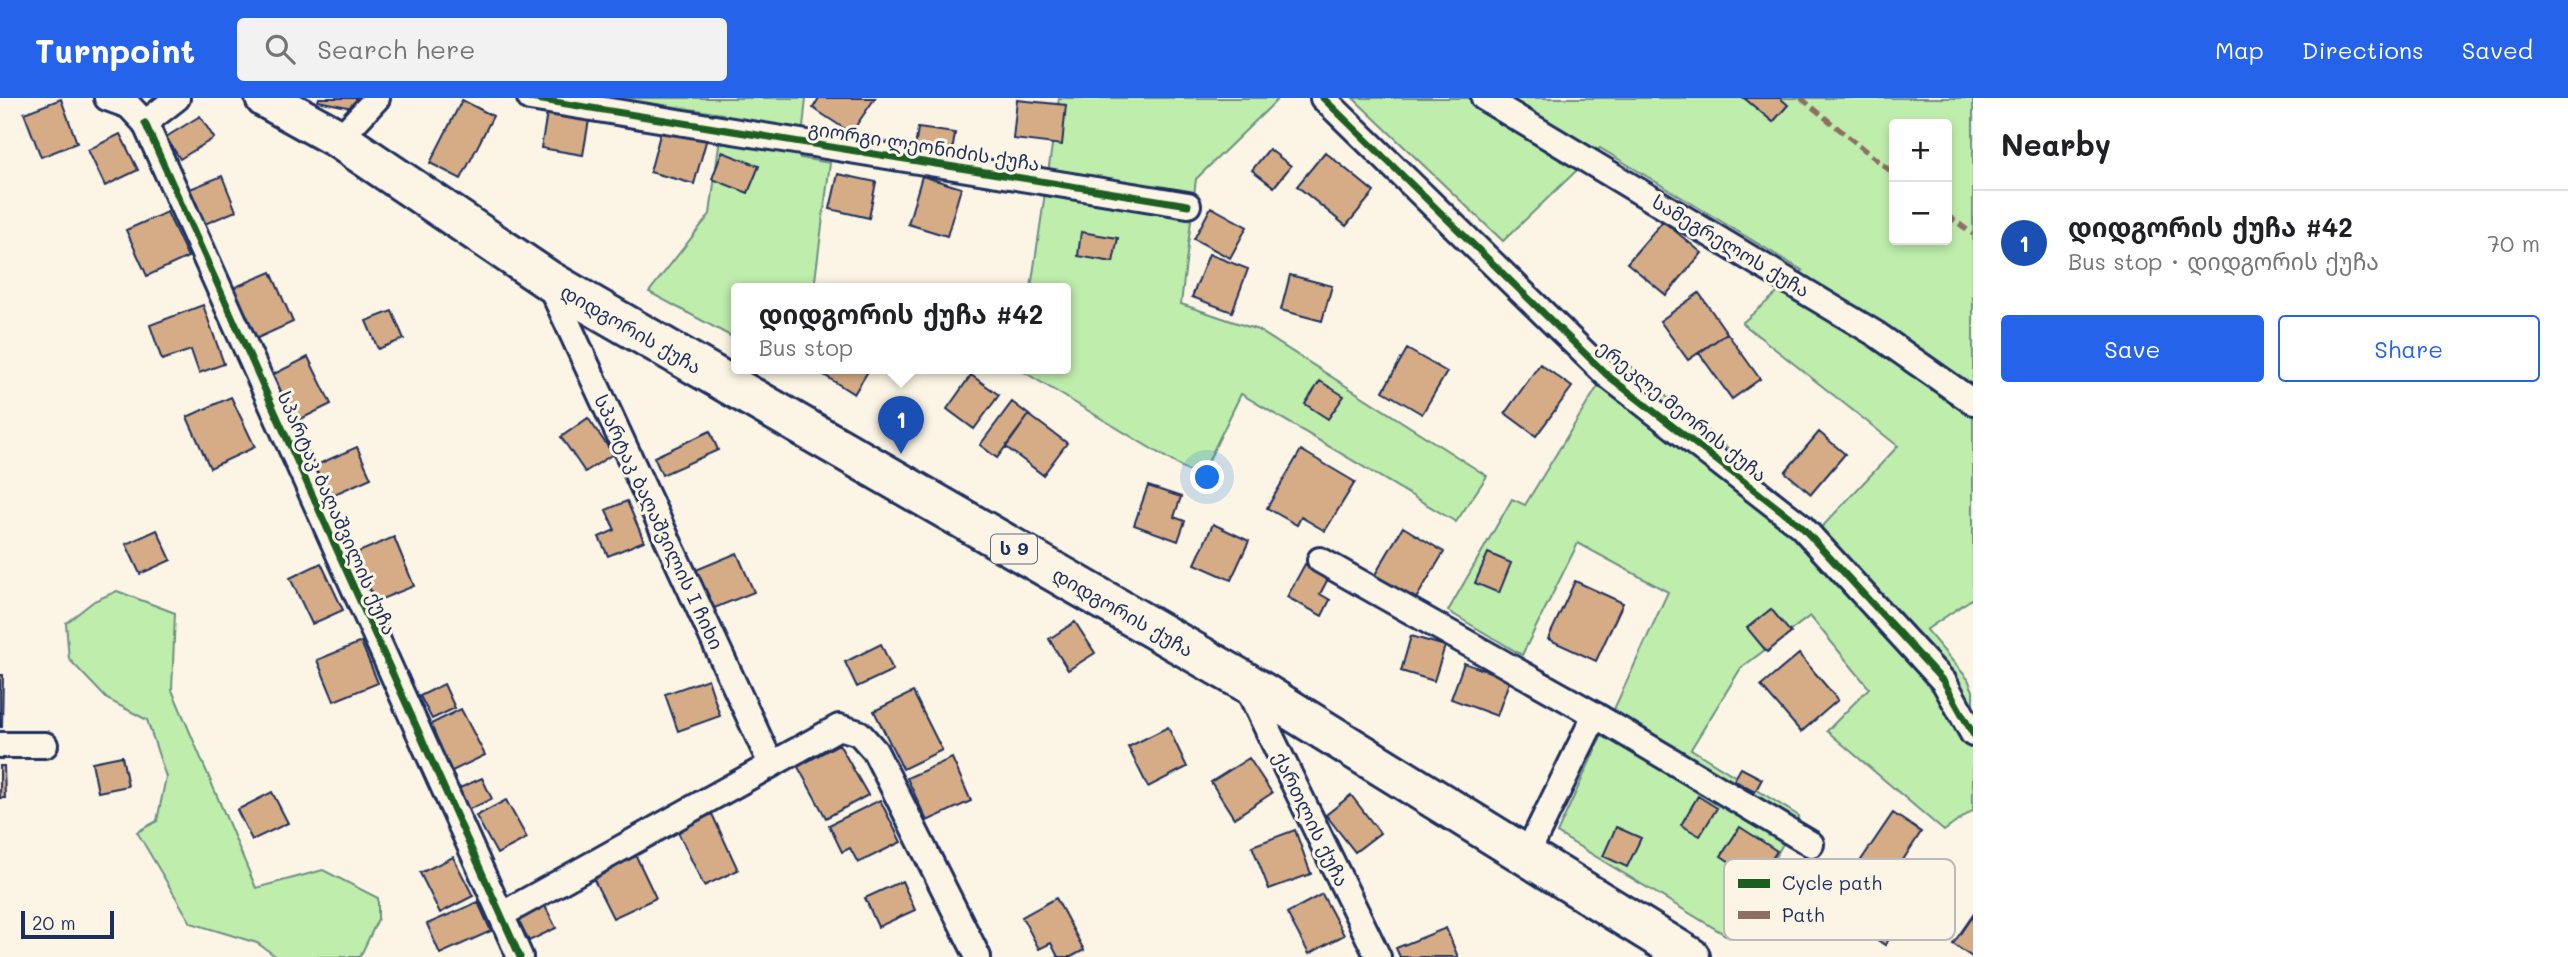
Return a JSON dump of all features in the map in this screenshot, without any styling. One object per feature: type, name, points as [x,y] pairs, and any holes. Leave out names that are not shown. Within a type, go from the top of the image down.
[{"type":"highway","name":"დიდგორის ქუჩა","points":[[265,98],[339,139],[548,281],[1244,681],[1525,858],[1690,957]]},
{"type":"street","points":[[107,98],[129,106],[145,123],[177,98]]},
{"type":"street","points":[[339,139],[377,98]]},
{"type":"street","name":"გიორგი ლეონიძის ქუჩა","points":[[530,98],[1188,205]]},
{"type":"street","name":"ერეკლე მეორის ქუჩა","points":[[1323,98],[1607,375],[1801,526],[1944,682],[1973,734]]},
{"type":"street","name":"სამეგრელოს ქუჩა","points":[[1484,98],[1877,334],[1973,402]]},
{"type":"street","name":"სპარტაკ ბაღაშვილის ქუჩა","points":[[145,123],[520,957]]},
{"type":"street","name":"სპარტაკ ბაღაშვილის I ჩიხი","points":[[548,281],[771,764]]},
{"type":"street","points":[[1320,561],[1595,715],[1811,844]]},
{"type":"street","name":"ქართლის ქუჩა","points":[[1244,681],[1378,957]]},
{"type":"street","points":[[1525,858],[1595,715]]},
{"type":"street","points":[[501,915],[839,727],[859,733],[875,751],[978,957]]},
{"type":"street","points":[[0,745],[45,745]]},
{"type":"green space","points":[[618,98],[806,98],[800,158],[830,163],[815,283],[731,283],[731,336],[649,292],[710,214],[723,114]]},
{"type":"green space","points":[[1059,98],[1279,98],[1196,179],[1181,304],[1258,330],[1487,476],[1456,522],[1241,394],[1200,478],[1027,374],[1071,374],[1071,283],[1032,283]]},
{"type":"green space","points":[[1353,98],[1973,98],[1973,598],[1926,630],[1968,679],[1973,691],[1973,810],[1944,831],[1827,731],[1869,688],[1810,616],[1741,668],[1691,749],[1799,816],[1774,859],[1724,859],[1724,934],[1557,833],[1668,592],[1578,543],[1522,655],[1448,611],[1512,499],[1525,505],[1617,355],[1822,527],[1898,446],[1742,323],[1803,271],[1600,148],[1503,241]]},
{"type":"green space","points":[[117,591],[175,613],[172,690],[256,888],[323,870],[378,898],[378,919],[360,957],[277,957],[257,943],[191,923],[137,832],[157,821],[166,777],[147,720],[107,699],[69,659],[66,623],[94,601]]},
{"type":"building","points":[[319,98],[359,98],[357,109],[318,101]]},
{"type":"building","points":[[819,98],[875,98],[851,133],[813,108]]},
{"type":"building","points":[[1744,98],[1780,98],[1788,105],[1773,122]]},
{"type":"building","points":[[61,99],[77,143],[41,157],[24,113]]},
{"type":"building","points":[[462,100],[493,116],[461,179],[430,163]]},
{"type":"building","points":[[1017,100],[1066,105],[1062,145],[1013,139]]},
{"type":"building","points":[[547,113],[589,120],[583,155],[541,148]]},
{"type":"building","points":[[200,116],[214,138],[180,159],[166,137]]},
{"type":"building","points":[[662,127],[707,138],[694,184],[650,172]]},
{"type":"building","points":[[918,128],[955,133],[952,153],[915,148]]},
{"type":"building","points":[[120,134],[138,170],[105,186],[88,150]]},
{"type":"building","points":[[1269,149],[1291,166],[1274,187],[1252,170]]},
{"type":"building","points":[[722,152],[759,166],[748,193],[712,179]]},
{"type":"building","points":[[1325,152],[1374,192],[1346,226],[1297,186]]},
{"type":"building","points":[[838,174],[876,182],[869,218],[830,209]]},
{"type":"building","points":[[222,176],[236,211],[200,226],[185,191]]},
{"type":"building","points":[[922,176],[961,188],[947,236],[908,224]]},
{"type":"building","points":[[1211,207],[1247,227],[1230,258],[1194,239]]},
{"type":"building","points":[[167,212],[188,257],[147,276],[126,230]]},
{"type":"building","points":[[1663,221],[1702,253],[1666,295],[1627,263]]},
{"type":"building","points":[[1081,232],[1118,238],[1113,262],[1078,256]]},
{"type":"building","points":[[1209,254],[1248,269],[1232,312],[1192,297]]},
{"type":"building","points":[[271,272],[293,322],[249,342],[226,291]]},
{"type":"building","points":[[1290,275],[1332,286],[1322,321],[1281,310]]},
{"type":"building","points":[[1699,293],[1727,333],[1688,360],[1660,321]]},
{"type":"building","points":[[203,305],[224,364],[199,373],[191,350],[162,360],[150,325]]},
{"type":"building","points":[[392,311],[404,339],[378,349],[366,321]]},
{"type":"building","points":[[1727,333],[1760,379],[1732,399],[1699,353]]},
{"type":"building","points":[[1407,349],[1447,372],[1422,414],[1383,391]]},
{"type":"building","points":[[308,357],[331,404],[289,425],[266,378]]},
{"type":"building","points":[[1540,364],[1572,387],[1536,436],[1505,413]]},
{"type":"building","points":[[822,374],[866,374],[854,394]]},
{"type":"building","points":[[971,375],[999,395],[974,429],[947,409]]},
{"type":"building","points":[[1320,381],[1344,396],[1328,419],[1305,404]]},
{"type":"building","points":[[231,397],[255,447],[210,468],[187,417]]},
{"type":"building","points":[[1012,402],[1029,415],[997,458],[980,445]]},
{"type":"building","points":[[1029,415],[1067,443],[1043,475],[1006,447]]},
{"type":"building","points":[[588,418],[613,454],[585,472],[561,437]]},
{"type":"building","points":[[710,431],[718,450],[662,475],[654,457]]},
{"type":"building","points":[[1819,432],[1845,454],[1811,494],[1785,472]]},
{"type":"building","points":[[357,447],[371,478],[319,501],[305,470]]},
{"type":"building","points":[[1301,450],[1355,482],[1325,531],[1301,517],[1297,525],[1267,508]]},
{"type":"building","points":[[1148,486],[1181,497],[1174,517],[1185,521],[1178,541],[1134,525]]},
{"type":"building","points":[[627,501],[644,541],[608,556],[599,537],[615,530],[606,510]]},
{"type":"building","points":[[1213,524],[1249,541],[1231,580],[1195,564]]},
{"type":"building","points":[[1403,527],[1444,552],[1414,602],[1373,578]]},
{"type":"building","points":[[157,530],[171,560],[140,574],[126,544]]},
{"type":"building","points":[[394,537],[414,586],[374,602],[354,554]]},
{"type":"building","points":[[737,553],[754,592],[712,609],[696,570]]},
{"type":"building","points":[[1488,553],[1511,563],[1499,593],[1475,583]]},
{"type":"building","points":[[321,563],[343,610],[312,624],[290,578]]},
{"type":"building","points":[[1305,564],[1329,577],[1320,594],[1330,600],[1322,616],[1287,597]]},
{"type":"building","points":[[1575,581],[1623,603],[1596,661],[1548,639]]},
{"type":"building","points":[[1771,609],[1791,633],[1767,652],[1747,628]]},
{"type":"building","points":[[1075,622],[1095,653],[1068,670],[1049,639]]},
{"type":"building","points":[[1411,636],[1445,646],[1434,681],[1401,671]]},
{"type":"building","points":[[361,642],[378,683],[334,701],[317,660]]},
{"type":"building","points":[[881,644],[893,670],[857,687],[845,662]]},
{"type":"building","points":[[1799,654],[1838,700],[1801,732],[1761,686]]},
{"type":"building","points":[[1464,663],[1510,679],[1497,716],[1451,699]]},
{"type":"building","points":[[0,675],[3,675],[2,727],[0,727]]},
{"type":"building","points":[[708,679],[720,716],[678,731],[665,694]]},
{"type":"building","points":[[444,684],[455,708],[432,719],[420,696]]},
{"type":"building","points":[[913,692],[942,750],[903,769],[874,711]]},
{"type":"building","points":[[461,709],[485,755],[444,775],[421,729]]},
{"type":"building","points":[[1168,727],[1187,767],[1148,787],[1128,747]]},
{"type":"building","points":[[839,744],[868,795],[826,818],[798,767]]},
{"type":"building","points":[[122,756],[128,786],[98,792],[92,762]]},
{"type":"building","points":[[952,758],[971,801],[927,821],[907,778]]},
{"type":"building","points":[[1249,758],[1272,793],[1234,818],[1211,782]]},
{"type":"building","points":[[0,766],[4,766],[5,798],[0,798]]},
{"type":"building","points":[[1741,768],[1762,779],[1755,792],[1734,780]]},
{"type":"building","points":[[482,778],[492,799],[463,812],[453,791]]},
{"type":"building","points":[[272,792],[288,823],[252,840],[237,810]]},
{"type":"building","points":[[1351,795],[1380,833],[1355,852],[1326,815]]},
{"type":"building","points":[[1698,796],[1717,808],[1700,836],[1681,825]]},
{"type":"building","points":[[506,800],[527,838],[497,854],[476,816]]},
{"type":"building","points":[[880,800],[901,842],[858,863],[850,848],[842,852],[829,825]]},
{"type":"building","points":[[1893,813],[1921,832],[1904,859],[1862,859]]},
{"type":"building","points":[[712,814],[738,870],[704,886],[677,830]]},
{"type":"building","points":[[1616,827],[1641,838],[1627,867],[1603,856]]},
{"type":"building","points":[[1740,827],[1777,851],[1772,859],[1726,859],[1721,856]]},
{"type":"building","points":[[1295,830],[1311,874],[1269,889],[1252,846]]},
{"type":"building","points":[[636,856],[656,898],[613,918],[592,876]]},
{"type":"building","points":[[453,857],[473,896],[440,913],[420,873]]},
{"type":"building","points":[[902,881],[915,910],[878,927],[865,898]]},
{"type":"building","points":[[1322,894],[1344,935],[1309,954],[1287,913]]},
{"type":"building","points":[[1056,898],[1084,950],[1071,957],[1058,957],[1051,943],[1039,949],[1022,917]]},
{"type":"building","points":[[478,902],[491,931],[440,954],[427,924]]},
{"type":"building","points":[[544,904],[556,928],[529,941],[517,917]]},
{"type":"building","points":[[1973,915],[1973,957],[1972,957],[1953,944]]},
{"type":"building","points":[[1446,928],[1458,957],[1400,957],[1396,948]]},
{"type":"marked path","points":[[1801,98],[1889,170]]},
{"type":"marked path","points":[[1952,219],[1973,234]]},
{"type":"cycle path","points":[[530,98],[1188,205]]},
{"type":"cycle path","points":[[1323,98],[1607,375],[1801,526],[1944,682],[1973,734]]},
{"type":"cycle path","points":[[145,123],[520,957]]},
{"type":"place","name":"დიდგორის ქუჩა #42","points":[[901,454]]}]
